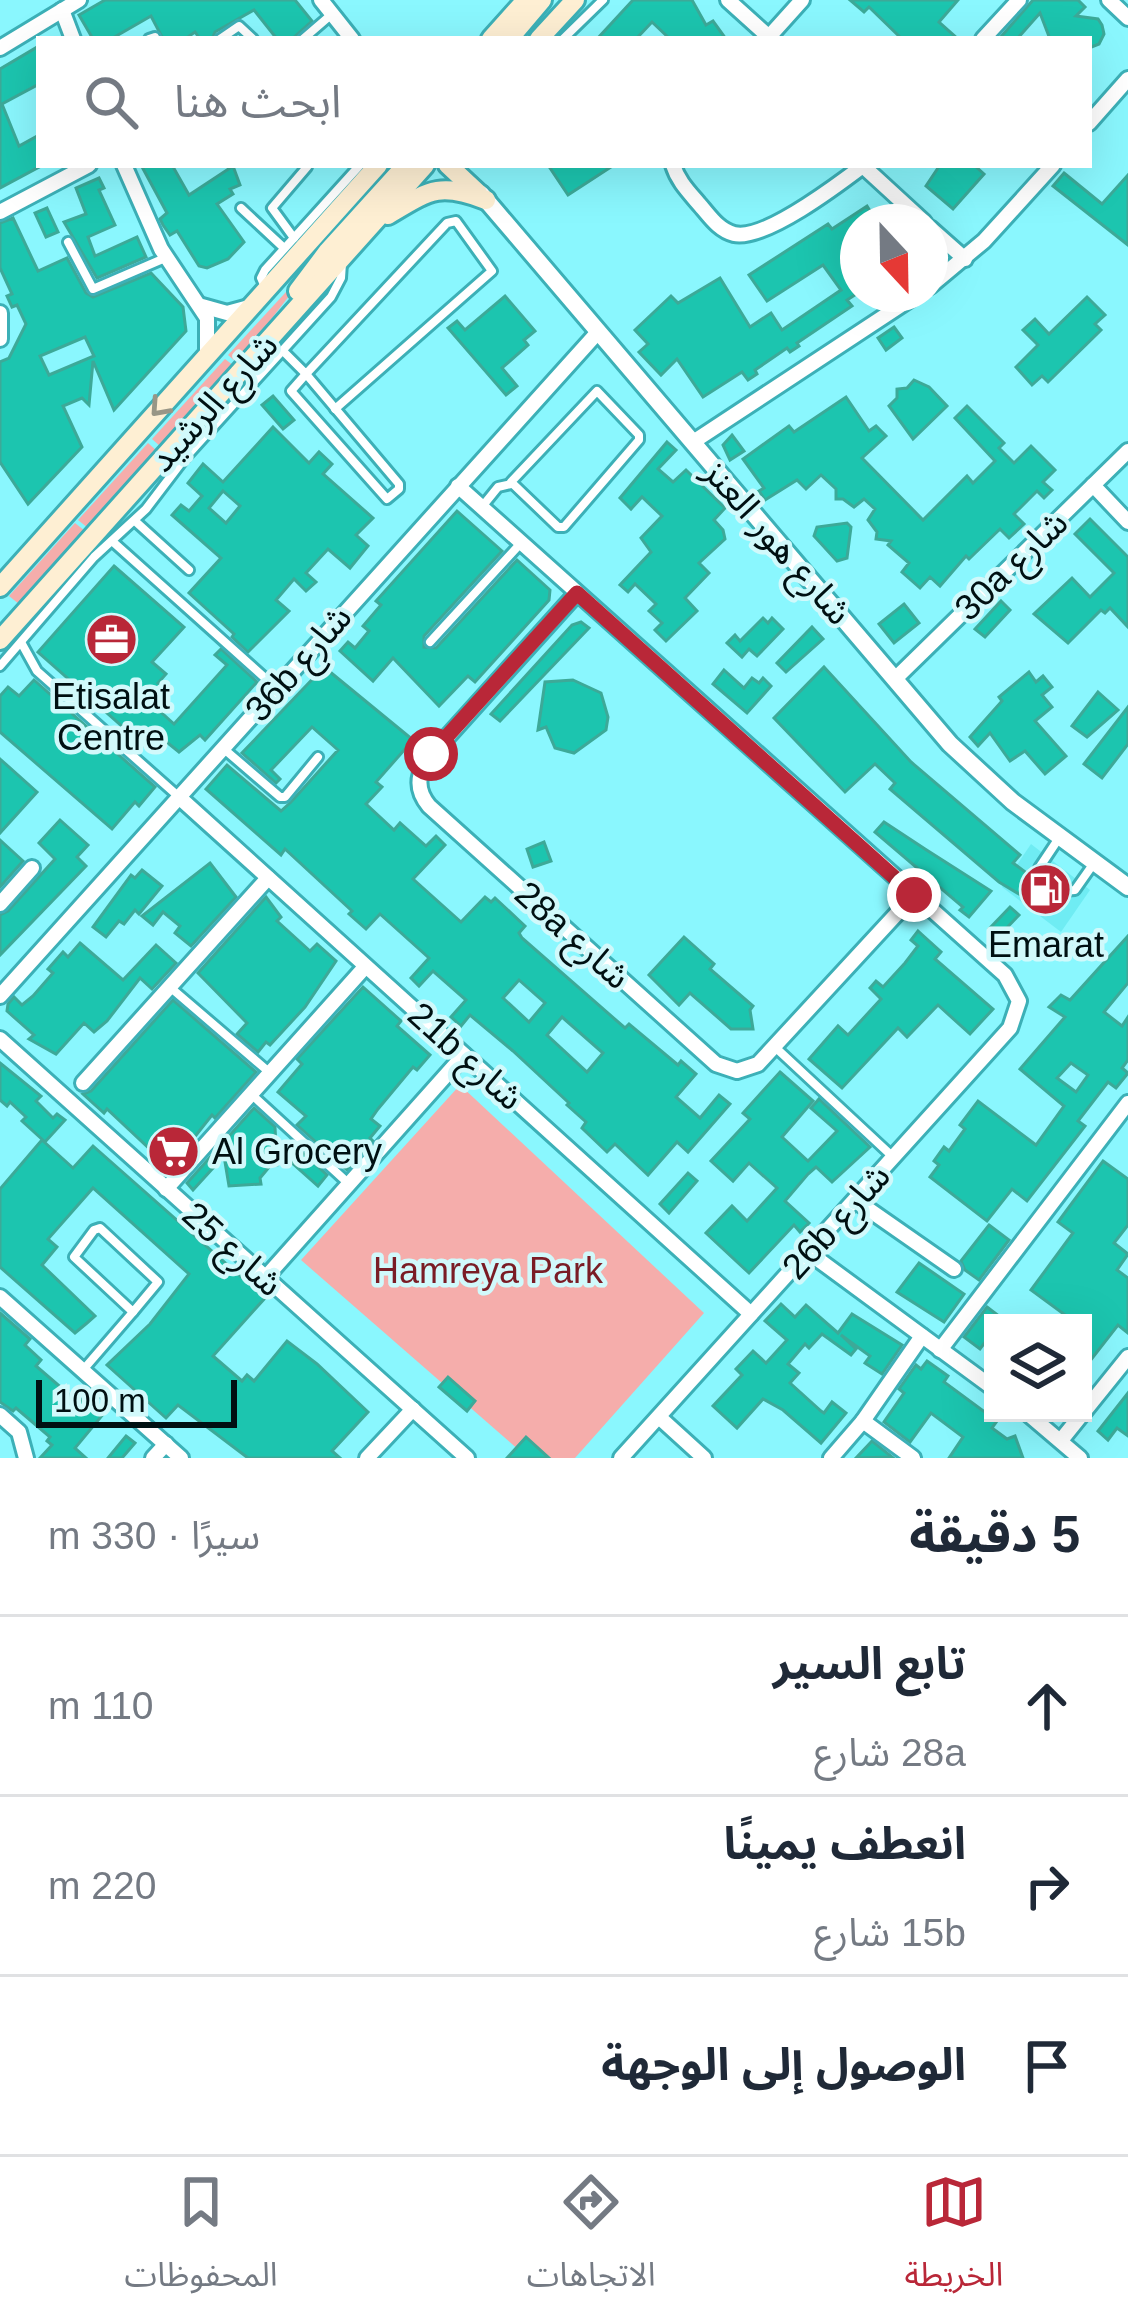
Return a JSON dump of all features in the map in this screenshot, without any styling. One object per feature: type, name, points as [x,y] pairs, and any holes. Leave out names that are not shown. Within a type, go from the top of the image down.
[{"type":"main road","points":[[494,36],[526,0]]},
{"type":"main road","points":[[512,36],[542,0]]},
{"type":"main road","points":[[542,36],[574,0]]},
{"type":"main road","name":"شارع الرشيد","points":[[0,587],[375,168]]},
{"type":"main road","points":[[280,327],[314,268],[403,168]]},
{"type":"main road","name":"شارع الرشيد","points":[[0,640],[422,168]]},
{"type":"main road","points":[[451,168],[486,200]]},
{"type":"main road","points":[[471,168],[486,200]]},
{"type":"main road","points":[[369,226],[438,188],[486,200]]},
{"type":"street","points":[[0,48],[79,0]]},
{"type":"street","points":[[320,0],[350,36]]},
{"type":"street","points":[[728,0],[766,36]]},
{"type":"street","points":[[770,36],[802,0]]},
{"type":"street","points":[[986,36],[1018,0]]},
{"type":"street","points":[[1109,0],[1128,18]]},
{"type":"street","points":[[62,10],[72,36]]},
{"type":"street","points":[[1092,120],[1128,79]]},
{"type":"street","points":[[0,212],[83,168]]},
{"type":"street","points":[[125,168],[166,258],[202,306],[210,330],[206,355]]},
{"type":"street","name":"شارع هور العنز","points":[[460,168],[981,774],[1128,887]]},
{"type":"street","points":[[675,168],[683,185],[715,223],[747,235],[860,168]]},
{"type":"street","points":[[865,168],[904,204]]},
{"type":"street","points":[[948,272],[1050,168]]},
{"type":"street","points":[[948,244],[965,259]]},
{"type":"street","points":[[202,306],[226,313],[251,306]]},
{"type":"street","points":[[693,442],[891,312]]},
{"type":"street","points":[[0,313],[0,339]]},
{"type":"street","name":"36b شارع","points":[[0,996],[598,332]]},
{"type":"street","name":"30a شارع","points":[[895,679],[1128,451]]},
{"type":"street","points":[[1093,485],[1128,522]]},
{"type":"street","points":[[458,486],[914,895]]},
{"type":"street","name":"28a شارع","points":[[577,593],[426,760],[418,779],[422,798],[716,1064],[748,1069],[775,1047],[914,895]]},
{"type":"street","name":"21b شارع","points":[[180,798],[752,1314]]},
{"type":"street","points":[[0,904],[32,868]]},
{"type":"street","points":[[83,1083],[268,878]]},
{"type":"street","name":"26b شارع","points":[[622,1458],[1016,1020],[1019,1001],[1005,975],[914,895]]},
{"type":"street","points":[[166,1189],[365,967]]},
{"type":"street","name":"شارع 25","points":[[0,1039],[467,1458]]},
{"type":"street","points":[[266,1277],[464,1055]]},
{"type":"street","points":[[940,1349],[1128,1103]]},
{"type":"street","points":[[855,1200],[954,1269]]},
{"type":"street","points":[[808,1252],[984,1381]]},
{"type":"street","points":[[0,1298],[181,1458]]},
{"type":"street","points":[[831,1458],[922,1336]]},
{"type":"street","points":[[1063,1439],[1128,1357]]},
{"type":"street","points":[[368,1458],[412,1409]]},
{"type":"street","points":[[0,1414],[19,1432],[26,1458]]},
{"type":"street","points":[[658,1417],[704,1458]]},
{"type":"street","points":[[863,1421],[913,1458]]},
{"type":"street","points":[[1040,1422],[1080,1458]]},
{"type":"street","points":[[153,1458],[166,1444]]},
{"type":"lane","points":[[566,36],[602,0]]},
{"type":"lane","points":[[306,36],[332,14]]},
{"type":"lane","points":[[224,36],[239,26],[250,36]]},
{"type":"lane","points":[[294,238],[272,208],[307,168]]},
{"type":"lane","points":[[266,290],[262,273],[357,168]]},
{"type":"lane","points":[[241,208],[284,248]]},
{"type":"lane","points":[[284,351],[306,374],[335,409],[399,484],[387,500],[291,391],[306,374],[447,223],[456,221],[492,271],[335,409]]},
{"type":"lane","points":[[68,242],[93,289],[166,258]]},
{"type":"lane","points":[[0,665],[94,557],[135,521],[337,288],[340,257]]},
{"type":"lane","points":[[482,508],[498,488],[511,484],[594,391],[601,392],[639,435],[564,526],[555,525],[511,484]]},
{"type":"lane","points":[[135,521],[189,570]]},
{"type":"lane","points":[[112,541],[275,687]]},
{"type":"lane","points":[[430,642],[521,543]]},
{"type":"lane","points":[[22,644],[37,670],[180,798]]},
{"type":"lane","points":[[224,749],[280,797],[285,797],[318,757]]},
{"type":"lane","points":[[1060,837],[1039,872],[1062,891],[1071,892],[1095,862]]},
{"type":"lane","points":[[170,987],[270,1073]]},
{"type":"lane","points":[[775,1047],[893,1157]]},
{"type":"lane","points":[[251,1094],[349,1184]]},
{"type":"lane","points":[[82,1370],[156,1287],[157,1280],[96,1228],[74,1257],[133,1312]]},
{"type":"shaded area","name":"Emarat","points":[[1031,844],[1090,890],[1061,932],[1002,887]]},
{"type":"green space","points":[[300,282],[237,363],[228,355]]},
{"type":"green space","points":[[225,359],[234,366],[161,447],[152,439]]},
{"type":"green space","points":[[148,443],[157,451],[88,528],[78,520]]},
{"type":"green space","points":[[75,523],[85,531],[19,604],[9,596]]},
{"type":"green space","name":"Hamreya Park","points":[[460,1085],[704,1313],[575,1458],[528,1458],[301,1260]]},
{"type":"building","points":[[105,0],[295,0],[312,21],[295,36],[275,36],[254,10],[213,36],[195,32],[161,36],[151,16],[116,36],[91,36],[79,15]]},
{"type":"building","points":[[633,0],[692,0],[706,25],[713,21],[724,36],[667,36],[652,22],[639,36],[600,36]]},
{"type":"building","points":[[850,0],[958,0],[939,22],[955,36],[899,36],[869,7],[864,12]]},
{"type":"building","points":[[1033,0],[1078,0],[1085,7],[1076,16],[1098,19],[1104,34],[1092,47],[1092,36],[1049,36],[1040,13],[1020,36],[1002,36]]},
{"type":"building","points":[[36,48],[36,86],[2,104],[19,146],[36,137],[37,168],[0,188],[0,69]]},
{"type":"building","points":[[143,168],[174,168],[189,195],[234,168],[240,185],[217,204],[244,242],[228,259],[207,268],[199,266],[177,231],[170,235],[163,225],[160,219],[167,213]]},
{"type":"building","points":[[550,168],[609,168],[568,195]]},
{"type":"building","points":[[938,168],[977,168],[984,174],[953,209],[926,186]]},
{"type":"building","points":[[1064,173],[1102,204],[1128,175],[1128,245],[1053,186]]},
{"type":"building","points":[[99,178],[104,188],[99,190],[115,225],[88,237],[95,256],[137,237],[146,257],[97,278],[64,222],[86,214],[76,188]]},
{"type":"building","points":[[47,208],[58,232],[46,237],[35,213]]},
{"type":"building","points":[[13,218],[38,271],[67,258],[86,293],[93,297],[151,273],[183,307],[186,331],[114,410],[93,361],[89,405],[82,398],[63,406],[82,447],[28,504],[0,462],[0,362],[9,358],[26,324],[7,296],[12,294],[0,268],[0,223]],"holes":[[[85,337],[94,356],[49,375],[40,356]]]},
{"type":"building","points":[[828,224],[832,229],[840,224],[840,289],[823,265],[767,301],[749,275]]},
{"type":"building","points":[[720,278],[750,327],[771,313],[782,330],[840,291],[843,312],[790,352],[787,348],[755,370],[757,374],[748,380],[742,372],[703,397],[677,359],[661,375],[639,352],[648,344],[635,330],[671,296],[678,303]]},
{"type":"building","points":[[505,296],[535,331],[524,340],[528,345],[502,368],[517,386],[506,395],[448,328],[457,321],[465,330]]},
{"type":"building","points":[[1087,297],[1105,315],[1095,324],[1101,330],[1048,382],[1042,376],[1032,385],[1016,367],[1038,345],[1023,330],[1035,319],[1049,334]]},
{"type":"building","points":[[894,327],[902,338],[886,350],[878,338]]},
{"type":"building","points":[[914,380],[929,387],[947,406],[913,439],[889,406],[897,398],[897,389],[907,388]]},
{"type":"building","points":[[273,396],[294,420],[283,429],[262,405]]},
{"type":"building","points":[[846,397],[869,431],[876,426],[886,436],[862,458],[923,520],[967,476],[973,483],[995,461],[955,418],[967,406],[1004,443],[999,448],[1014,463],[1031,446],[1055,470],[1043,482],[1052,490],[1044,498],[1037,491],[1014,514],[1024,524],[1009,538],[1000,529],[969,559],[966,556],[940,586],[930,577],[920,588],[902,572],[909,563],[888,545],[891,541],[876,539],[877,532],[868,520],[875,509],[864,499],[854,507],[836,499],[836,489],[821,475],[806,489],[797,480],[765,500],[759,491],[764,488],[743,459],[789,426],[794,432]]},
{"type":"building","points":[[273,427],[309,463],[319,452],[332,464],[323,474],[373,518],[356,535],[368,546],[350,568],[328,549],[306,573],[316,582],[306,591],[294,579],[276,600],[289,611],[248,652],[189,593],[221,558],[172,515],[181,505],[189,511],[202,496],[188,483],[203,464],[223,482]],"holes":[[[223,491],[240,506],[226,523],[209,508]]]},
{"type":"building","points":[[732,435],[744,451],[730,460],[723,445]]},
{"type":"building","points":[[667,442],[676,450],[658,469],[673,482],[686,470],[725,508],[714,520],[725,539],[699,563],[709,573],[685,598],[697,611],[666,641],[655,630],[662,623],[649,611],[656,604],[635,584],[628,592],[620,585],[651,552],[641,538],[662,516],[642,497],[631,509],[620,498]]},
{"type":"building","points":[[457,511],[502,551],[424,636],[424,647],[436,648],[517,560],[550,590],[549,600],[475,682],[468,676],[439,706],[393,658],[373,681],[340,651],[348,642],[355,648],[369,631],[363,626],[381,605],[376,601]]},
{"type":"building","points":[[1090,519],[1128,557],[1128,627],[1110,608],[1105,613],[1101,610],[1068,643],[1034,614],[1072,578],[1090,597],[1114,573],[1075,534]]},
{"type":"building","points":[[847,523],[851,527],[847,558],[837,561],[814,536],[817,527]]},
{"type":"building","name":"Etisalat Centre","points":[[114,566],[184,627],[152,662],[166,674],[158,683],[167,690],[153,705],[174,724],[227,665],[215,655],[221,649],[257,682],[205,740],[200,735],[179,752],[163,739],[150,751],[38,652]]},
{"type":"building","points":[[1001,601],[1010,610],[985,637],[975,629]]},
{"type":"building","points":[[904,604],[919,623],[894,643],[879,624]]},
{"type":"building","points":[[763,618],[768,623],[772,618],[783,629],[757,656],[749,649],[742,657],[727,643],[735,635],[740,641]]},
{"type":"building","points":[[581,622],[589,628],[500,721],[491,714],[572,625]]},
{"type":"building","points":[[812,627],[823,639],[786,672],[777,663]]},
{"type":"building","points":[[324,667],[413,740],[376,782],[382,787],[366,804],[394,830],[400,823],[426,846],[436,836],[445,845],[413,879],[461,922],[485,897],[491,902],[495,898],[525,926],[519,933],[522,938],[625,1028],[629,1024],[696,1074],[676,1097],[700,1118],[719,1095],[730,1104],[688,1152],[677,1142],[648,1175],[615,1144],[607,1152],[582,1128],[586,1122],[569,1103],[513,1051],[470,1015],[461,1026],[451,1017],[466,1000],[433,971],[419,986],[411,978],[429,958],[380,914],[366,929],[285,849],[281,855],[206,789],[227,765],[281,811],[338,750],[312,727],[271,770],[280,779],[276,783],[242,753]],"holes":[[[519,980],[545,1003],[529,1022],[503,998]],[[562,1017],[603,1053],[587,1072],[547,1035]]]},
{"type":"building","points":[[824,667],[911,762],[1020,855],[1013,863],[1032,877],[1019,894],[890,789],[895,783],[875,764],[845,792],[774,718]]},
{"type":"building","points":[[724,670],[744,688],[752,678],[759,683],[763,678],[771,686],[747,713],[713,684]]},
{"type":"building","points":[[1029,672],[1036,682],[1043,676],[1052,687],[1042,695],[1052,707],[1035,721],[1066,756],[1045,774],[1025,751],[1010,761],[990,733],[978,746],[970,737],[1002,701],[999,697]]},
{"type":"building","points":[[34,680],[155,787],[112,829],[0,732],[0,696],[8,687],[19,696]]},
{"type":"building","points":[[573,680],[601,693],[608,717],[606,730],[574,753],[555,748],[546,727],[538,730],[545,682]]},
{"type":"building","points":[[1098,692],[1118,710],[1087,737],[1072,726]]},
{"type":"building","points":[[1128,707],[1128,744],[1102,778],[1084,764]]},
{"type":"building","points":[[0,759],[37,792],[0,833]]},
{"type":"building","points":[[60,820],[88,845],[77,857],[86,866],[0,955],[0,915],[55,859],[39,843]]},
{"type":"building","points":[[884,822],[991,891],[969,917],[875,832]]},
{"type":"building","points":[[0,840],[23,861],[0,887]]},
{"type":"building","points":[[544,842],[551,861],[533,867],[527,849]]},
{"type":"building","points":[[210,863],[236,897],[191,946],[175,933],[180,926],[163,912],[153,925],[142,916]]},
{"type":"building","points":[[142,870],[162,886],[139,914],[135,910],[124,924],[119,921],[106,937],[93,927],[131,875],[135,878]]},
{"type":"building","points":[[1033,878],[1061,899],[1054,907],[1028,885]]},
{"type":"building","points":[[266,897],[281,917],[277,921],[310,951],[317,944],[336,961],[305,1007],[258,1052],[237,1034],[247,1023],[198,973]]},
{"type":"building","points":[[1010,907],[1019,915],[998,937],[989,929]]},
{"type":"building","points":[[918,931],[941,952],[935,959],[993,1009],[970,1034],[938,1005],[907,1037],[898,1028],[842,1088],[809,1059],[838,1026],[848,1035],[881,999],[870,988],[876,981],[883,987],[905,963],[918,946],[911,940]]},
{"type":"building","points":[[1128,936],[1128,983],[1104,1012],[1122,1026],[1128,1017],[1128,1060],[1122,1068],[1128,1073],[1116,1088],[1108,1082],[1078,1121],[1085,1126],[1027,1201],[1012,1189],[987,1221],[930,1177],[939,1165],[934,1161],[944,1147],[949,1151],[978,1101],[1036,1145],[1064,1106],[1020,1069],[1065,1017],[1049,1007],[1061,995],[1070,1000]],"holes":[[[1071,1063],[1088,1075],[1076,1092],[1057,1078]]]},
{"type":"building","points":[[684,937],[714,964],[710,969],[753,1006],[753,1029],[731,1029],[690,993],[679,1005],[649,975]]},
{"type":"building","points":[[80,943],[123,980],[156,945],[176,963],[152,989],[140,978],[107,1021],[94,1032],[84,1023],[56,1054],[29,1039],[34,1035],[7,1011],[8,1004],[14,997],[22,1005],[33,996],[63,952],[68,957]]},
{"type":"building","points":[[363,987],[430,1055],[417,1070],[413,1067],[378,1109],[371,1119],[380,1126],[370,1138],[373,1141],[347,1170],[297,1125],[306,1116],[278,1092],[302,1064],[297,1059]]},
{"type":"building","points":[[173,1000],[256,1072],[215,1118],[212,1115],[170,1168],[107,1109],[104,1113],[83,1094],[91,1091]]},
{"type":"building","points":[[0,1063],[41,1096],[36,1101],[53,1118],[57,1114],[65,1120],[45,1142],[10,1102],[7,1106],[0,1100]]},
{"type":"building","points":[[780,1072],[813,1101],[782,1137],[808,1161],[837,1131],[811,1108],[819,1099],[870,1147],[832,1182],[816,1167],[808,1174],[785,1201],[809,1223],[800,1232],[794,1225],[749,1273],[706,1233],[732,1206],[747,1221],[777,1188],[749,1163],[733,1181],[711,1161],[750,1119],[743,1113]]},
{"type":"building","points":[[254,1108],[275,1127],[277,1165],[270,1166],[261,1184],[229,1186],[224,1156],[193,1190],[187,1183]]},
{"type":"building","points":[[42,1140],[73,1168],[93,1146],[265,1298],[213,1356],[242,1381],[247,1375],[254,1381],[287,1341],[317,1364],[368,1412],[332,1451],[340,1458],[248,1458],[178,1405],[166,1418],[107,1365],[150,1324],[189,1274],[93,1188],[48,1239],[57,1247],[42,1265],[95,1316],[87,1323],[75,1333],[0,1267],[0,1189]]},
{"type":"building","points":[[302,1152],[327,1175],[318,1186],[292,1163]]},
{"type":"building","points":[[1103,1161],[1128,1179],[1128,1225],[1114,1243],[1128,1254],[1117,1270],[1128,1278],[1128,1333],[1118,1325],[1092,1358],[1092,1314],[1064,1314],[1031,1290],[1073,1233],[1058,1222]]},
{"type":"building","points":[[688,1173],[697,1181],[669,1213],[660,1204]]},
{"type":"building","points":[[989,1225],[1009,1240],[979,1280],[961,1261]]},
{"type":"building","points":[[919,1263],[964,1294],[944,1322],[897,1292]]},
{"type":"building","points":[[781,1304],[795,1317],[806,1305],[838,1333],[852,1314],[902,1345],[882,1374],[865,1363],[870,1356],[841,1335],[856,1349],[851,1355],[822,1334],[809,1348],[805,1344],[788,1364],[799,1373],[790,1383],[821,1411],[832,1402],[846,1413],[821,1443],[763,1399],[737,1428],[713,1406],[742,1375],[736,1369],[753,1351],[766,1363],[787,1340],[765,1321]]},
{"type":"building","points":[[987,1307],[996,1314],[984,1314],[980,1349],[964,1337]]},
{"type":"building","points":[[0,1313],[30,1339],[25,1345],[41,1360],[36,1366],[79,1403],[86,1395],[105,1412],[75,1448],[86,1458],[40,1458],[52,1445],[47,1441],[50,1437],[16,1408],[13,1411],[0,1402]]},
{"type":"building","points":[[927,1361],[948,1376],[944,1382],[984,1411],[984,1422],[996,1422],[992,1428],[1007,1439],[1015,1436],[1023,1458],[949,1458],[963,1437],[931,1413],[910,1442],[884,1422],[904,1393],[899,1389],[916,1365],[921,1369]]},
{"type":"building","points":[[448,1377],[475,1401],[467,1411],[439,1387]]},
{"type":"building","points":[[1128,1393],[1128,1436],[1117,1428],[1108,1440],[1098,1431]]},
{"type":"building","points":[[126,1436],[135,1443],[122,1458],[108,1458]]},
{"type":"building","points":[[526,1437],[549,1458],[507,1458]]},
{"type":"building","points":[[872,1441],[892,1457],[856,1458]]},
{"type":"place","name":"Etisalat Centre","points":[[111,640]]},
{"type":"place","name":"Emarat","points":[[1046,889]]},
{"type":"place","name":"Al Grocery","points":[[173,1151]]},
{"type":"route","points":[[431,754],[577,593],[914,895]]}]
